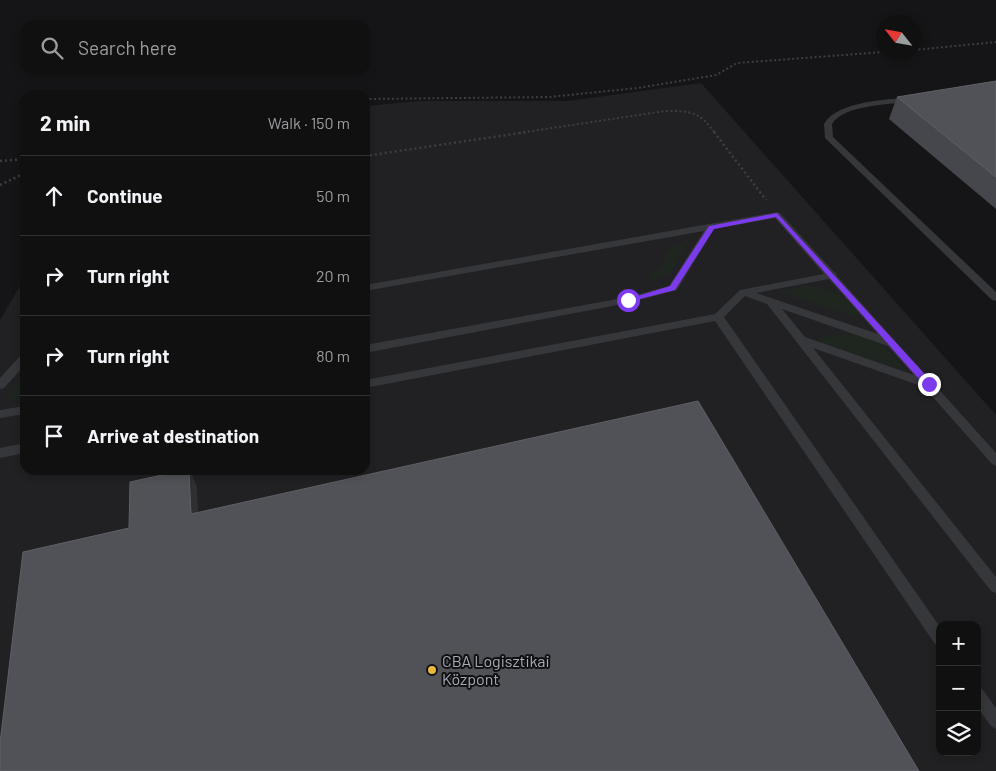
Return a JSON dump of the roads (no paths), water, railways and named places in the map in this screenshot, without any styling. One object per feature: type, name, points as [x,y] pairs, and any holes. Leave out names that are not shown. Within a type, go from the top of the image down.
[{"type":"lane","points":[[921,97],[856,108],[836,114],[830,120],[827,129],[829,138],[996,298]]},
{"type":"lane","points":[[370,287],[777,215],[833,275],[996,460]]},
{"type":"lane","points":[[370,348],[628,300],[673,288],[711,227]]},
{"type":"lane","points":[[370,383],[718,317],[744,292],[833,275]]},
{"type":"lane","points":[[744,292],[892,343]]},
{"type":"lane","points":[[770,301],[996,587]]},
{"type":"lane","points":[[718,317],[936,633]]},
{"type":"lane","points":[[801,340],[929,384]]},
{"type":"lane","points":[[0,385],[20,363]]},
{"type":"lane","points":[[0,414],[20,411]]},
{"type":"lane","points":[[0,453],[20,449]]},
{"type":"lane","points":[[981,700],[996,721]]},
{"type":"place","name":"CBA Logisztikai Központ","points":[[432,670]]}]
